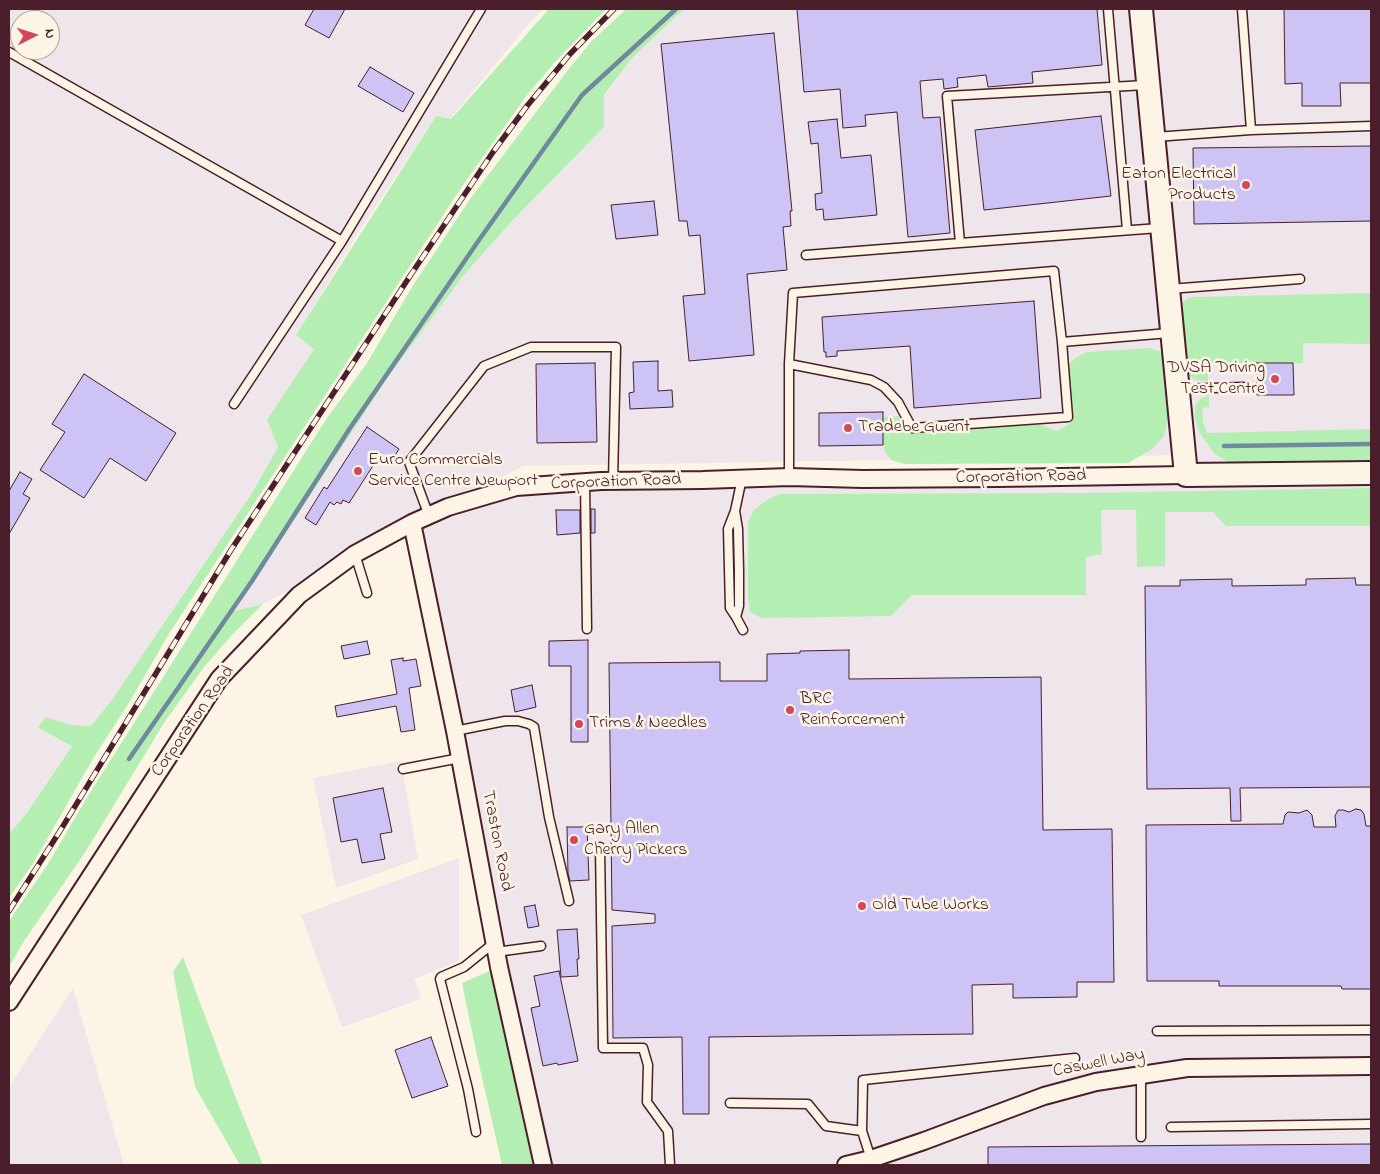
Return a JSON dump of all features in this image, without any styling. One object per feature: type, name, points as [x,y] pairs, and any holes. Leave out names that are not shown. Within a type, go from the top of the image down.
[{"type":"street","points":[[1141,9],[1186,475]]},
{"type":"street","name":"Corporation Road","points":[[9,1002],[219,680],[299,595],[355,554],[412,523],[456,504],[516,487],[613,481],[789,477],[863,479],[988,478],[1371,472]]},
{"type":"street","name":"Traston Road","points":[[412,523],[455,731],[495,947],[543,1165]]},
{"type":"street","name":"Caswell Way","points":[[846,1165],[871,1159],[1044,1096],[1096,1082],[1187,1068],[1371,1066]]},
{"type":"lane","points":[[234,404],[342,241],[481,9]]},
{"type":"lane","points":[[1108,9],[1127,230]]},
{"type":"lane","points":[[1242,9],[1250,130]]},
{"type":"lane","points":[[9,52],[342,241]]},
{"type":"lane","points":[[960,243],[947,96],[1148,85]]},
{"type":"lane","points":[[1153,137],[1250,130],[1371,126]]},
{"type":"lane","points":[[806,255],[1161,228]]},
{"type":"lane","points":[[789,364],[871,380],[884,387],[898,402],[912,428],[1068,417],[1054,271],[793,293],[789,364],[789,477]]},
{"type":"lane","points":[[1167,289],[1300,280]]},
{"type":"lane","points":[[1062,342],[1172,333]]},
{"type":"lane","points":[[429,516],[409,462],[484,366],[531,347],[616,347],[613,481]]},
{"type":"lane","points":[[1178,389],[1243,387]]},
{"type":"lane","points":[[742,478],[735,511],[738,528],[739,571],[739,606],[736,617],[743,630]]},
{"type":"lane","points":[[585,482],[587,629]]},
{"type":"lane","points":[[355,554],[367,592]]},
{"type":"lane","points":[[455,731],[505,721],[518,721],[534,727],[548,817],[569,901]]},
{"type":"lane","points":[[403,768],[460,758]]},
{"type":"lane","points":[[600,847],[603,1048],[643,1048],[648,1065],[647,1102],[668,1131],[670,1165]]},
{"type":"lane","points":[[476,1132],[466,1080],[440,979],[464,967],[495,947],[542,946]]},
{"type":"lane","points":[[1156,1031],[1371,1030]]},
{"type":"lane","points":[[871,1159],[862,1131],[863,1080],[1075,1058]]},
{"type":"lane","points":[[1141,1075],[1141,1137]]},
{"type":"lane","points":[[730,1103],[808,1104],[826,1126],[862,1131]]},
{"type":"lane","points":[[1171,1127],[1371,1124]]},
{"type":"shaded area","points":[[9,9],[544,9],[531,21],[450,119],[436,116],[356,236],[297,335],[314,349],[267,420],[278,447],[252,493],[114,697],[91,726],[72,725],[44,717],[38,728],[72,746],[26,814],[9,834]]},
{"type":"shaded area","points":[[684,9],[1129,9],[1181,434],[1145,9],[1371,9],[1371,1165],[543,1165],[412,525],[263,604],[234,611],[388,377],[463,276],[512,221],[604,127],[604,96],[632,58]],"holes":[[[1183,455],[1186,475],[516,487],[441,510],[523,466]]]},
{"type":"shaded area","points":[[401,761],[418,859],[336,888],[313,778]]},
{"type":"shaded area","points":[[459,858],[459,961],[414,979],[421,999],[342,1027],[301,915]]},
{"type":"shaded area","points":[[73,988],[124,1165],[9,1165],[9,1087]]},
{"type":"green space","points":[[549,9],[606,9],[556,61],[527,95],[461,188],[170,632],[130,701],[94,757],[34,862],[9,898],[9,834],[26,814],[72,746],[38,728],[45,717],[72,725],[91,726],[114,697],[252,493],[278,447],[267,420],[314,349],[296,335],[436,116],[451,119]]},
{"type":"green space","points":[[626,9],[684,9],[632,58],[604,95],[604,127],[512,221],[463,276],[388,377],[234,611],[263,604],[204,667],[164,723],[86,851],[22,944],[9,967],[9,921],[48,864],[86,799],[325,421],[367,363],[412,287],[470,199],[568,70],[591,42]]},
{"type":"green space","points":[[1371,293],[1371,344],[1303,343],[1303,363],[1208,363],[1208,381],[1195,380],[1189,375],[1185,352],[1182,303],[1189,298]]},
{"type":"green space","points":[[1150,348],[1159,351],[1164,357],[1168,369],[1168,419],[1164,436],[1152,449],[1128,463],[904,464],[891,460],[885,452],[883,445],[883,417],[898,416],[903,426],[1041,425],[1057,431],[1069,424],[1068,370],[1070,363],[1087,352]]},
{"type":"green space","points":[[1209,395],[1209,407],[1202,408],[1203,423],[1207,433],[1371,429],[1371,461],[1231,464],[1215,454],[1199,432],[1195,419],[1195,405],[1200,399]]},
{"type":"green space","points":[[1371,488],[1371,526],[1226,526],[1213,512],[1165,512],[1165,566],[1137,567],[1136,510],[1101,510],[1102,554],[1086,557],[1086,595],[912,595],[891,616],[761,618],[750,612],[748,598],[748,522],[754,510],[770,498],[781,494],[1086,493]]},
{"type":"green space","points":[[183,957],[263,1165],[240,1165],[195,1087],[173,972]]},
{"type":"green space","points":[[499,967],[543,1165],[502,1165],[476,1051],[462,983]]},
{"type":"building","points":[[314,9],[345,9],[329,38],[305,25]]},
{"type":"building","points":[[797,9],[1097,9],[1102,65],[1032,72],[1033,83],[988,87],[986,75],[957,78],[958,87],[944,89],[943,79],[920,81],[923,118],[940,117],[950,233],[908,237],[897,112],[865,115],[866,126],[843,128],[840,89],[804,92]]},
{"type":"building","points":[[1284,9],[1371,9],[1371,83],[1340,83],[1341,106],[1302,106],[1302,83],[1285,84]]},
{"type":"building","points":[[774,33],[792,211],[790,211],[791,226],[783,227],[787,270],[747,274],[754,355],[689,361],[683,296],[705,294],[700,235],[689,236],[687,221],[679,221],[661,44]]},
{"type":"building","points":[[370,67],[414,93],[403,112],[358,86]]},
{"type":"building","points":[[1101,116],[1111,196],[984,210],[975,130]]},
{"type":"building","points":[[837,119],[841,158],[871,155],[877,215],[824,220],[823,209],[816,210],[815,194],[822,193],[818,143],[811,144],[808,122]]},
{"type":"building","points":[[1371,146],[1371,221],[1194,224],[1193,148]]},
{"type":"building","points":[[654,201],[658,235],[616,239],[611,205]]},
{"type":"building","points":[[1034,301],[1041,398],[914,408],[910,346],[837,351],[837,356],[826,357],[826,352],[824,352],[822,317]]},
{"type":"building","points":[[658,361],[658,391],[672,390],[673,407],[630,409],[629,393],[634,392],[633,362]]},
{"type":"building","points":[[595,363],[597,442],[537,443],[536,364]]},
{"type":"building","points":[[1256,363],[1293,363],[1294,395],[1257,395]]},
{"type":"building","points":[[84,374],[176,433],[146,481],[110,458],[84,498],[40,470],[65,432],[52,424]]},
{"type":"building","points":[[883,412],[883,445],[819,446],[819,413]]},
{"type":"building","points":[[367,427],[399,449],[389,465],[378,458],[349,503],[343,500],[341,504],[337,502],[334,505],[330,502],[316,525],[305,518],[324,487],[327,489]]},
{"type":"building","points":[[20,472],[32,479],[23,494],[30,498],[9,534],[9,491]]},
{"type":"building","points":[[591,509],[595,509],[595,533],[591,533]]},
{"type":"building","points":[[556,510],[580,510],[580,533],[557,535]]},
{"type":"building","points":[[1355,578],[1356,585],[1371,585],[1371,787],[1240,788],[1241,821],[1231,821],[1230,788],[1147,789],[1145,586],[1180,586],[1180,580],[1232,579],[1232,586],[1306,585],[1306,579]]},
{"type":"building","points":[[588,640],[588,742],[571,742],[571,666],[549,666],[549,641]]},
{"type":"building","points":[[367,641],[370,654],[344,659],[341,646]]},
{"type":"building","name":"Old Tube Works","points":[[849,650],[849,679],[1041,677],[1043,830],[1112,829],[1114,982],[1077,982],[1077,997],[1013,998],[1013,984],[972,985],[973,1034],[709,1037],[709,1114],[683,1114],[682,1037],[613,1038],[612,926],[655,923],[655,914],[612,910],[609,663],[720,662],[720,681],[767,681],[767,654]]},
{"type":"building","points":[[403,658],[403,661],[416,659],[421,686],[409,688],[415,730],[401,732],[396,706],[337,717],[335,706],[397,694],[391,660]]},
{"type":"building","points":[[532,685],[536,707],[515,712],[511,690]]},
{"type":"building","points":[[383,788],[392,832],[380,834],[385,859],[362,863],[357,839],[341,842],[333,798]]},
{"type":"building","points":[[1356,809],[1361,810],[1364,814],[1366,826],[1371,826],[1371,989],[1342,989],[1341,986],[1219,986],[1219,981],[1147,981],[1146,825],[1283,824],[1285,815],[1288,812],[1299,813],[1307,810],[1312,815],[1314,827],[1336,827],[1335,816],[1338,810],[1349,812]]},
{"type":"building","points":[[567,827],[587,827],[589,880],[570,881],[568,873]]},
{"type":"building","points":[[535,905],[539,926],[528,928],[524,907]]},
{"type":"building","points":[[577,929],[578,976],[561,977],[557,930]]},
{"type":"building","points":[[559,971],[578,1061],[543,1066],[531,1008],[540,1006],[534,976]]},
{"type":"building","points":[[431,1037],[448,1086],[412,1098],[395,1050]]},
{"type":"building","points":[[1371,1144],[1371,1165],[988,1165],[988,1147]]},
{"type":"waterway","points":[[129,759],[252,581],[350,428],[479,240],[582,95],[676,9]]},
{"type":"waterway","points":[[1224,446],[1371,444]]},
{"type":"railway","points":[[9,911],[60,831],[231,550],[493,152],[527,106],[570,54],[614,9]]},
{"type":"place","name":"Eaton Electrical Products","points":[[1246,185]]},
{"type":"place","name":"DVSA Driving Test Centre","points":[[1275,379]]},
{"type":"place","name":"Tradebe Gwent","points":[[848,428]]},
{"type":"place","name":"Euro Commercials Service Centre Newport","points":[[358,471]]},
{"type":"place","name":"BRC Reinforcement","points":[[790,710]]},
{"type":"place","name":"Trims & Needles","points":[[579,724]]},
{"type":"place","name":"Gary Allen Cherry Pickers","points":[[574,840]]},
{"type":"place","name":"Old Tube Works","points":[[862,906]]}]
